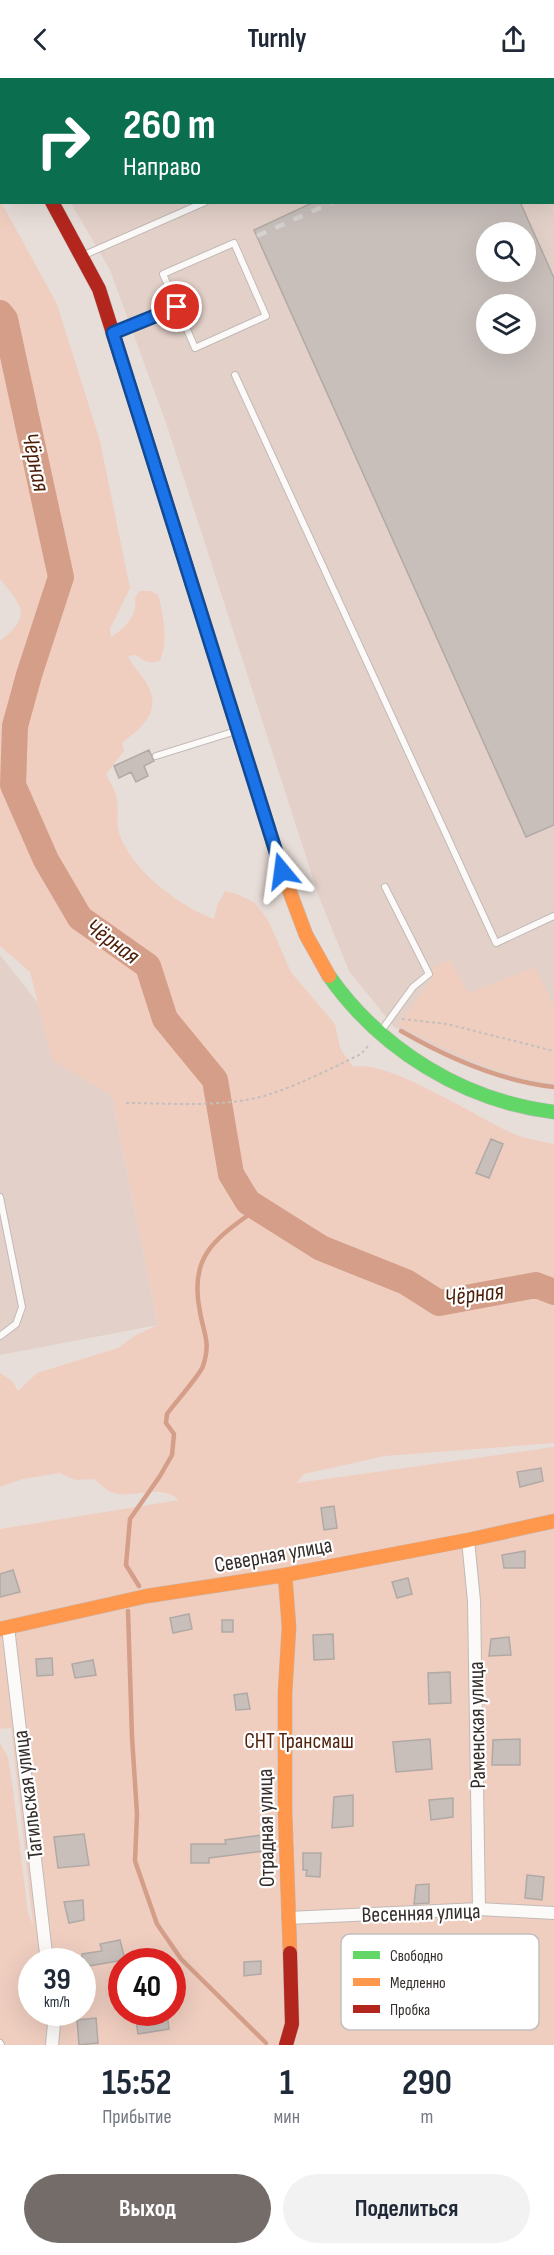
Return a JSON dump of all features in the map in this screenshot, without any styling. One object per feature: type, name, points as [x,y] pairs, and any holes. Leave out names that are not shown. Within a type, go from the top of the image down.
[{"type":"street","points":[[53,204],[99,289],[282,871],[301,922],[324,971],[359,1015],[400,1053],[431,1071],[478,1093],[534,1110],[554,1112]]},
{"type":"street","name":"Северная улица","points":[[4,1628],[147,1596],[285,1575],[554,1521]]},
{"type":"street","name":"Раменская улица","points":[[468,1540],[474,1601],[479,1909]]},
{"type":"street","name":"Отрадная улица","points":[[285,1575],[289,1626],[285,1693],[285,1812],[292,2024],[286,2045]]},
{"type":"street","name":"Тагильская улица","points":[[4,1628],[45,1948]]},
{"type":"street","name":"Весенняя улица","points":[[288,1918],[479,1909],[554,1912]]},
{"type":"street","points":[[52,2045],[54,2026]]},
{"type":"lane","points":[[82,257],[201,204]]},
{"type":"lane","points":[[234,243],[267,316],[195,348],[177,307],[163,274],[234,243]]},
{"type":"lane","points":[[113,333],[177,307]]},
{"type":"lane","points":[[235,375],[496,943],[554,916]]},
{"type":"lane","points":[[156,756],[238,731]]},
{"type":"lane","points":[[379,1034],[413,987],[429,974],[385,887]]},
{"type":"lane","points":[[0,1197],[22,1307],[16,1324],[0,1336]]},
{"type":"path","points":[[391,1017],[447,1024],[554,1051]]},
{"type":"path","points":[[126,1102],[203,1104],[263,1096],[291,1086],[361,1054],[368,1047]]},
{"type":"shaded area","points":[[72,204],[554,204],[554,1088],[529,1085],[460,1059],[394,1027],[349,971],[319,897],[167,426],[110,270]]},
{"type":"shaded area","points":[[0,955],[112,1096],[158,1325],[0,1355]]},
{"type":"green space","name":"СНТ Трансмаш","points":[[0,204],[2,204],[57,304],[100,441],[130,588],[110,629],[111,637],[129,620],[139,591],[150,591],[158,595],[162,611],[164,646],[160,661],[150,662],[136,655],[128,656],[149,688],[152,697],[150,713],[141,726],[122,743],[124,751],[106,774],[118,804],[118,829],[125,847],[145,873],[158,885],[200,913],[214,919],[217,906],[225,891],[255,903],[268,920],[291,972],[335,1024],[340,1048],[353,1067],[368,1067],[409,1080],[514,1134],[554,1144],[554,1443],[385,1456],[304,1474],[297,1483],[554,1447],[554,2045],[0,2045],[0,1743],[8,1757],[28,1913],[33,1925],[11,1728],[0,1729],[0,1529],[179,1500],[172,1495],[157,1492],[115,1493],[94,1479],[75,1480],[60,1473],[23,1479],[0,1487],[0,1373],[12,1381],[18,1391],[37,1373],[118,1348],[136,1335],[158,1325],[112,1096],[52,1060],[30,972],[0,946],[0,641],[17,625],[21,611],[19,604],[0,579]]},
{"type":"green space","points":[[451,960],[468,993],[535,967],[554,1006],[554,1083],[493,1069],[398,1025],[433,977],[431,968]]},
{"type":"building","points":[[310,204],[521,204],[529,222],[476,222],[476,282],[536,282],[536,238],[554,278],[554,825],[526,837],[254,230]]},
{"type":"building","points":[[149,750],[154,761],[144,766],[148,776],[136,782],[131,772],[119,778],[114,766]]},
{"type":"building","points":[[491,1139],[503,1144],[489,1178],[476,1173]]},
{"type":"building","points":[[541,1468],[543,1481],[520,1487],[517,1472]]},
{"type":"building","points":[[334,1506],[337,1528],[324,1530],[321,1508]]},
{"type":"building","points":[[525,1551],[525,1568],[504,1568],[502,1555]]},
{"type":"building","points":[[13,1570],[20,1592],[0,1597],[0,1574]]},
{"type":"building","points":[[408,1578],[412,1594],[397,1598],[392,1582]]},
{"type":"building","points":[[189,1614],[192,1629],[173,1633],[170,1618]]},
{"type":"building","points":[[222,1620],[233,1620],[233,1632],[222,1632]]},
{"type":"building","points":[[333,1634],[334,1659],[314,1660],[313,1635]]},
{"type":"building","points":[[509,1637],[511,1655],[489,1656],[491,1639]]},
{"type":"building","points":[[52,1658],[53,1675],[37,1676],[36,1659]]},
{"type":"building","points":[[93,1660],[96,1675],[75,1678],[72,1664]]},
{"type":"building","points":[[450,1672],[451,1703],[429,1704],[428,1673]]},
{"type":"building","points":[[247,1693],[250,1709],[236,1710],[234,1695]]},
{"type":"building","points":[[430,1739],[432,1769],[396,1772],[393,1742]]},
{"type":"building","points":[[520,1739],[520,1765],[492,1765],[493,1740]]},
{"type":"building","points":[[353,1795],[353,1826],[332,1828],[334,1797]]},
{"type":"building","points":[[453,1798],[453,1817],[431,1820],[429,1800]]},
{"type":"building","points":[[84,1834],[89,1865],[58,1868],[54,1837]]},
{"type":"building","points":[[262,1835],[264,1851],[209,1858],[209,1863],[191,1863],[191,1844],[226,1844],[225,1840]]},
{"type":"building","points":[[303,1853],[321,1853],[320,1877],[306,1876],[307,1870],[303,1870]]},
{"type":"building","points":[[527,1875],[544,1877],[542,1900],[525,1898]]},
{"type":"building","points":[[429,1884],[429,1903],[414,1904],[416,1885]]},
{"type":"building","points":[[83,1900],[84,1920],[69,1923],[64,1902]]},
{"type":"building","points":[[120,1940],[122,1948],[108,1948],[108,1963],[96,1965],[96,1952],[102,1951],[100,1944]]},
{"type":"building","points":[[261,1961],[261,1974],[244,1976],[244,1962]]},
{"type":"building","points":[[96,2018],[98,2043],[79,2045],[77,2026],[96,2026]]},
{"type":"building","points":[[137,2026],[169,2026],[169,2029],[138,2034]]},
{"type":"waterway","name":"Чёрная","points":[[0,313],[5,319],[61,577],[15,726],[13,785],[46,860],[80,918],[148,966],[165,1019],[215,1080],[231,1174],[248,1202],[321,1248],[406,1282],[439,1303],[536,1285],[554,1292]]},
{"type":"waterway","points":[[401,1031],[456,1059],[494,1074],[554,1087]]},
{"type":"waterway","points":[[139,1586],[126,1565],[130,1519],[172,1455],[174,1434],[166,1423],[167,1414],[203,1366],[206,1339],[197,1292],[202,1262],[218,1239],[258,1208]]},
{"type":"waterway","points":[[128,1611],[137,1814],[135,1861],[157,1924],[181,1959],[266,2043]]},
{"type":"railway","points":[[257,236],[329,204]]},
{"type":"traffic: fast","points":[[329,976],[373,1027],[427,1068],[488,1097],[554,1112]]},
{"type":"traffic: slow","points":[[188,571],[282,871],[306,935],[329,976]]},
{"type":"traffic: slow","points":[[0,1629],[147,1596],[285,1575],[554,1521]]},
{"type":"traffic: slow","points":[[285,1575],[289,1627],[285,1693],[285,1812],[290,1953]]},
{"type":"traffic: jam","points":[[53,204],[99,289],[188,571]]},
{"type":"traffic: jam","points":[[286,2045],[292,2024],[290,1953]]},
{"type":"route","points":[[177,307],[113,333],[282,871]]}]
